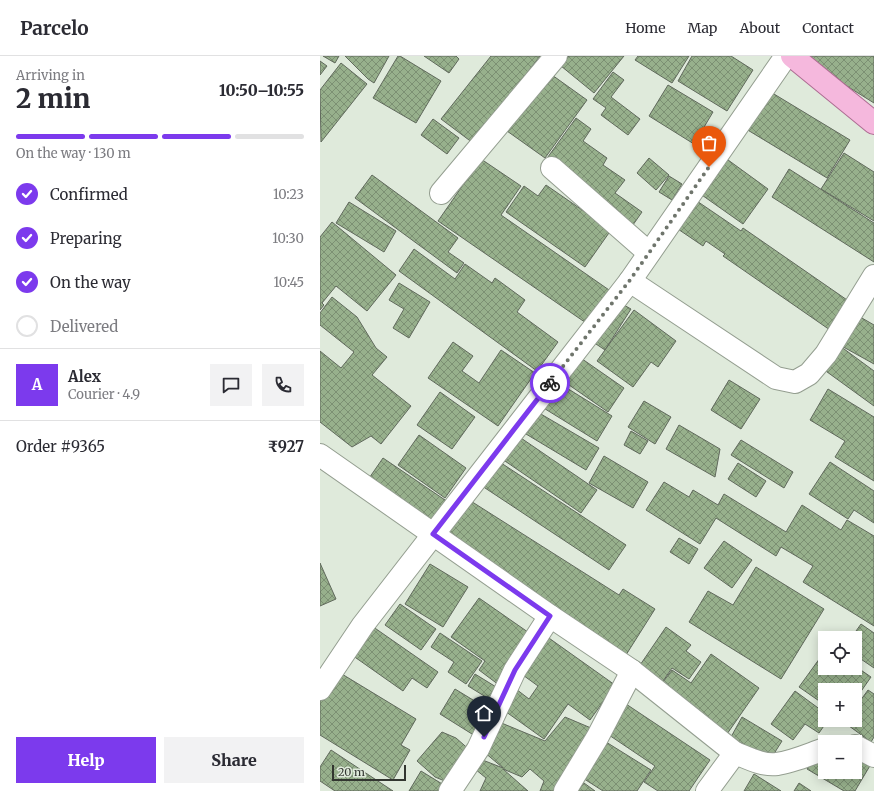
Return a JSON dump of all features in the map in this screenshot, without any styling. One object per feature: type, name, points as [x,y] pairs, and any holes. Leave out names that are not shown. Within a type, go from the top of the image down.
[{"type":"main road","points":[[792,56],[874,123]]},
{"type":"street","points":[[441,193],[556,56]]},
{"type":"street","points":[[320,689],[363,625],[630,280],[786,56]]},
{"type":"street","points":[[552,168],[649,253]]},
{"type":"street","points":[[630,280],[776,378],[795,382],[809,374],[826,354],[874,276]]},
{"type":"street","points":[[320,455],[550,616],[632,671],[735,753],[752,760],[776,764],[789,762],[818,752]]},
{"type":"street","points":[[450,791],[478,749],[515,670],[550,616]]},
{"type":"street","points":[[565,791],[597,738],[632,671]]},
{"type":"street","points":[[862,750],[874,756]]},
{"type":"street","points":[[707,791],[735,753]]},
{"type":"building","points":[[323,56],[339,56],[335,63]]},
{"type":"building","points":[[345,56],[389,56],[374,83]]},
{"type":"building","points":[[398,56],[441,81],[416,123],[373,98]]},
{"type":"building","points":[[424,56],[456,56],[459,59],[449,73]]},
{"type":"building","points":[[491,56],[540,56],[473,143],[441,119]]},
{"type":"building","points":[[569,56],[624,56],[594,93],[561,66]]},
{"type":"building","points":[[638,56],[689,56],[672,83],[635,60]]},
{"type":"building","points":[[692,56],[731,56],[753,70],[727,111],[678,81]]},
{"type":"building","points":[[803,56],[874,56],[874,103],[802,58]]},
{"type":"building","points":[[320,61],[327,66],[320,75]]},
{"type":"building","points":[[341,63],[367,84],[321,142],[320,90]]},
{"type":"building","points":[[613,72],[624,80],[611,97],[640,119],[628,135],[601,115],[606,108],[593,99]]},
{"type":"building","points":[[552,75],[587,100],[545,158],[507,131],[523,108],[526,110]]},
{"type":"building","points":[[668,85],[713,112],[694,144],[649,116]]},
{"type":"building","points":[[769,91],[850,140],[827,178],[746,129]]},
{"type":"building","points":[[576,118],[591,129],[583,141],[607,158],[603,165],[625,180],[615,193],[642,212],[628,232],[545,161]]},
{"type":"building","points":[[433,119],[459,138],[447,154],[421,135]]},
{"type":"building","points":[[844,153],[874,172],[874,221],[821,189]]},
{"type":"building","points":[[724,157],[768,189],[743,224],[699,193]]},
{"type":"building","points":[[649,158],[669,175],[656,190],[637,173]]},
{"type":"building","points":[[481,159],[521,186],[501,215],[612,292],[589,325],[438,221]]},
{"type":"building","points":[[789,169],[874,223],[874,262],[772,197]]},
{"type":"building","points":[[372,175],[458,238],[448,252],[464,263],[457,273],[355,198]]},
{"type":"building","points":[[669,176],[682,184],[672,200],[659,192]]},
{"type":"building","points":[[546,185],[611,230],[585,267],[506,212],[524,186],[538,196]]},
{"type":"building","points":[[688,195],[741,231],[743,228],[850,302],[830,330],[723,256],[725,254],[706,241],[703,246],[669,223]]},
{"type":"building","points":[[349,202],[396,231],[384,252],[336,223]]},
{"type":"building","points":[[332,222],[396,275],[367,311],[336,286],[322,303],[324,305],[320,310],[320,237]]},
{"type":"building","points":[[414,249],[455,279],[465,264],[492,283],[495,278],[525,300],[517,312],[558,342],[537,371],[399,271]]},
{"type":"building","points":[[399,283],[430,302],[409,338],[393,328],[404,309],[389,300]]},
{"type":"building","points":[[332,297],[357,317],[376,348],[387,357],[372,375],[411,406],[381,444],[371,436],[352,447],[320,422],[320,351],[341,368],[354,352],[320,325],[320,313]]},
{"type":"building","points":[[615,300],[631,309],[605,350],[590,340]]},
{"type":"building","points":[[634,310],[676,341],[658,367],[651,362],[633,387],[597,361]]},
{"type":"building","points":[[855,314],[874,325],[874,364],[838,344]]},
{"type":"building","points":[[453,342],[473,356],[462,371],[479,383],[501,350],[535,373],[498,426],[428,378]]},
{"type":"building","points":[[840,346],[874,371],[874,406],[823,369]]},
{"type":"building","points":[[575,354],[624,388],[608,412],[559,378]]},
{"type":"building","points":[[729,380],[760,399],[741,429],[711,410]]},
{"type":"building","points":[[557,382],[612,416],[597,441],[542,407]]},
{"type":"building","points":[[828,389],[874,417],[874,481],[835,457],[845,441],[810,420]]},
{"type":"building","points":[[440,392],[475,417],[452,449],[417,425]]},
{"type":"building","points":[[644,401],[671,417],[655,444],[628,427]]},
{"type":"building","points":[[534,410],[599,448],[586,470],[521,431]]},
{"type":"building","points":[[679,425],[720,449],[715,477],[666,449]]},
{"type":"building","points":[[631,431],[648,441],[640,454],[624,445]]},
{"type":"building","points":[[419,435],[466,468],[445,498],[398,465]]},
{"type":"building","points":[[518,436],[597,490],[581,513],[502,459]]},
{"type":"building","points":[[741,440],[793,472],[784,488],[731,455]]},
{"type":"building","points":[[604,456],[648,482],[633,508],[589,483]]},
{"type":"building","points":[[383,458],[448,502],[431,528],[365,484]]},
{"type":"building","points":[[495,459],[626,545],[609,570],[479,484]]},
{"type":"building","points":[[830,462],[874,491],[874,523],[854,510],[848,519],[809,494]]},
{"type":"building","points":[[738,463],[766,481],[756,497],[728,479]]},
{"type":"building","points":[[664,482],[689,497],[693,490],[718,505],[724,494],[786,532],[802,505],[841,530],[847,520],[874,536],[874,626],[803,582],[813,566],[781,547],[776,556],[716,518],[700,544],[646,510]]},
{"type":"building","points":[[466,498],[619,595],[623,589],[655,609],[619,666],[439,540]]},
{"type":"building","points":[[679,538],[698,549],[689,564],[670,552]]},
{"type":"building","points":[[724,541],[752,560],[732,588],[704,568]]},
{"type":"building","points":[[320,563],[336,599],[320,606]]},
{"type":"building","points":[[430,564],[468,587],[443,627],[405,604]]},
{"type":"building","points":[[756,567],[824,609],[781,679],[689,622],[708,591],[733,605]]},
{"type":"building","points":[[479,598],[535,637],[539,631],[615,685],[590,720],[568,704],[544,739],[502,709],[516,689],[529,699],[538,686],[516,670],[503,688],[479,670],[485,661],[451,637]]},
{"type":"building","points":[[400,604],[436,629],[421,650],[385,625]]},
{"type":"building","points":[[369,624],[438,672],[427,688],[412,678],[403,691],[349,653]]},
{"type":"building","points":[[861,624],[874,633],[874,668],[862,660],[862,631],[856,631]]},
{"type":"building","points":[[666,627],[691,645],[686,651],[701,662],[689,679],[672,668],[661,684],[638,668]]},
{"type":"building","points":[[440,633],[482,661],[466,684],[448,672],[454,662],[431,647]]},
{"type":"building","points":[[711,654],[759,688],[727,734],[660,686],[672,670],[691,683]]},
{"type":"building","points":[[818,661],[818,675],[862,675],[862,671],[871,677],[862,690],[862,683],[818,683],[818,700],[799,687]]},
{"type":"building","points":[[332,668],[416,719],[401,745],[410,750],[393,780],[320,735],[320,688]]},
{"type":"building","points":[[475,674],[501,690],[494,702],[468,686]]},
{"type":"building","points":[[455,689],[496,714],[480,739],[440,714]]},
{"type":"building","points":[[868,690],[874,694],[874,737],[871,742],[850,727],[862,727],[862,698]]},
{"type":"building","points":[[795,691],[818,708],[818,727],[823,727],[819,733],[805,724],[793,740],[771,724]]},
{"type":"building","points":[[620,700],[710,760],[689,791],[658,791],[644,782],[655,766],[600,729]]},
{"type":"building","points":[[565,717],[591,728],[566,791],[540,791],[544,781],[530,769],[522,777],[503,769],[528,791],[480,791],[486,778],[475,769],[464,789],[435,777],[417,761],[442,732],[456,738],[480,759],[503,768],[484,752],[499,722],[545,741]]},
{"type":"building","points":[[742,717],[782,741],[770,760],[731,737]]},
{"type":"building","points":[[606,742],[651,770],[637,791],[603,791],[575,773]]},
{"type":"building","points":[[331,750],[393,791],[335,791],[320,781],[320,767]]},
{"type":"building","points":[[818,750],[818,776],[807,769]]},
{"type":"building","points":[[862,758],[871,764],[855,791],[844,791],[824,779],[862,779]]},
{"type":"building","points":[[421,771],[452,790],[409,791]]},
{"type":"building","points":[[754,774],[781,791],[744,791]]},
{"type":"building","points":[[584,783],[595,791],[578,791]]},
{"type":"building","points":[[799,783],[811,791],[794,791]]},
{"type":"way so far","points":[[550,383],[630,280],[709,167]]},
{"type":"route","points":[[484,737],[515,670],[550,616],[433,534],[550,383]]}]
